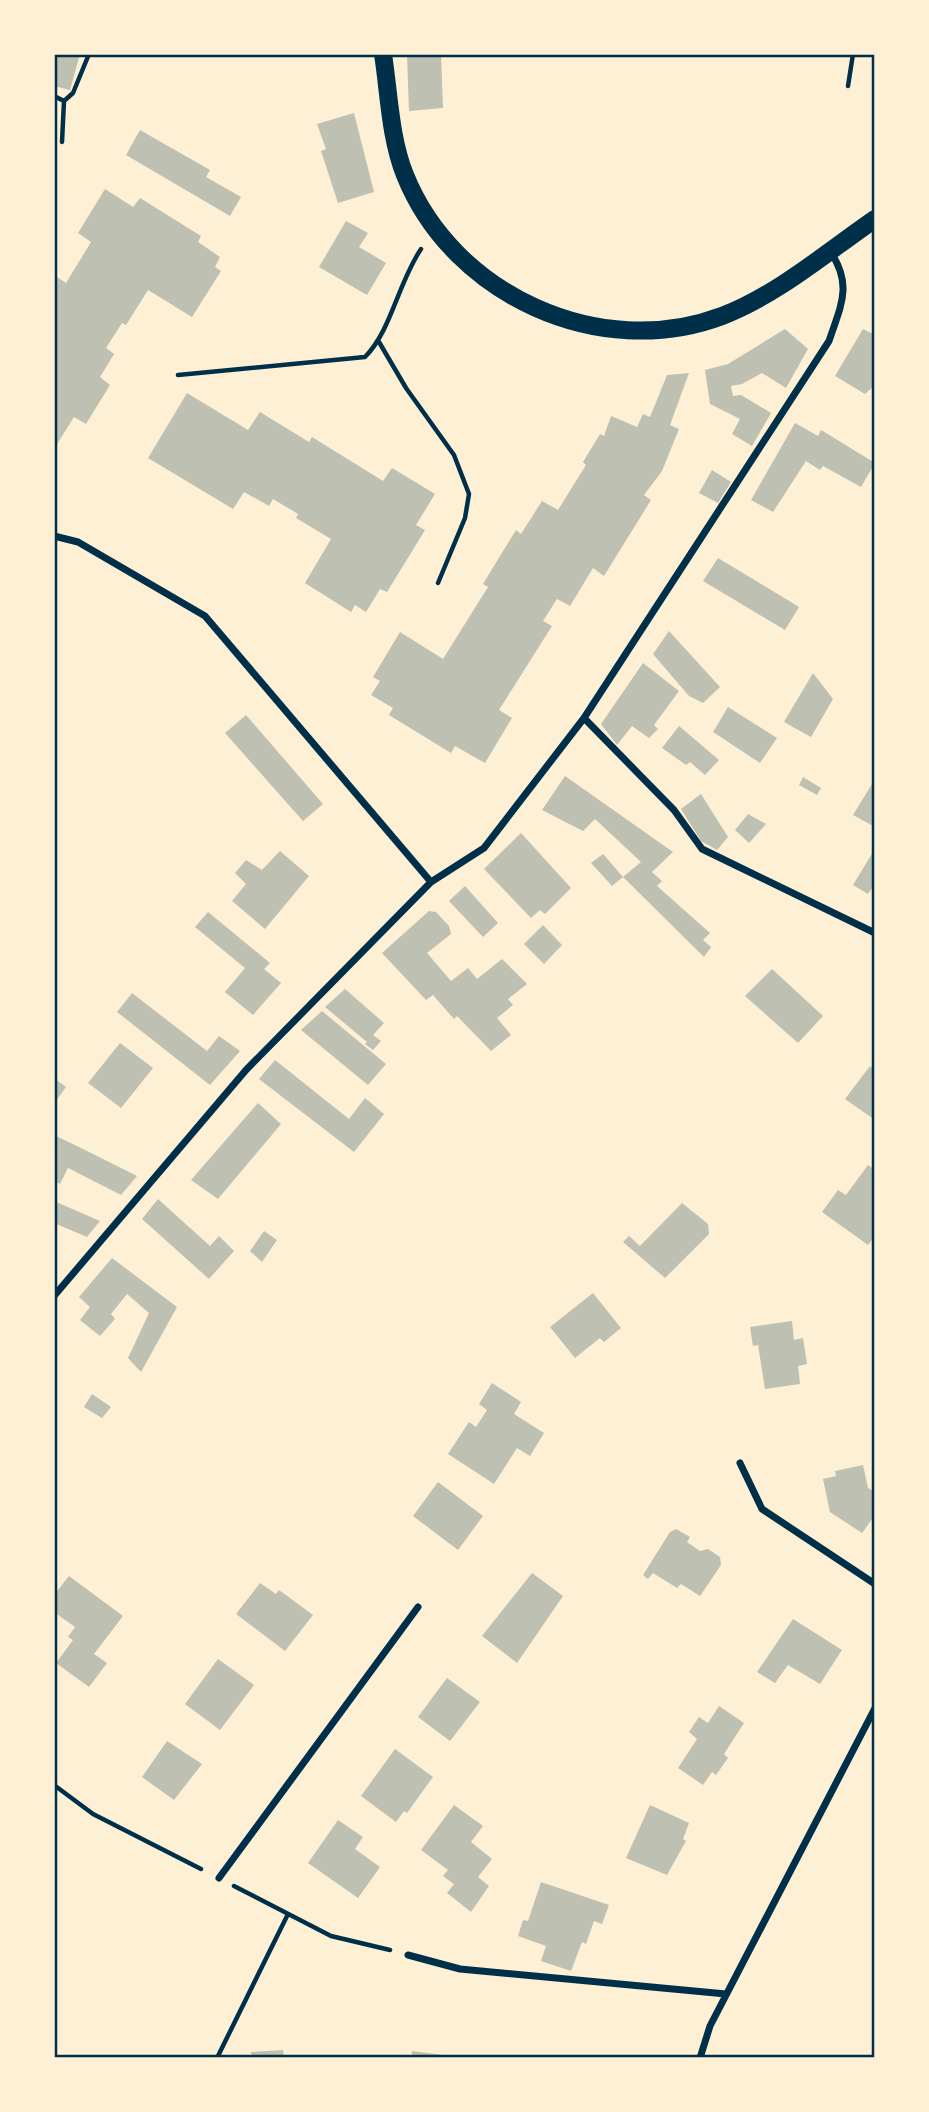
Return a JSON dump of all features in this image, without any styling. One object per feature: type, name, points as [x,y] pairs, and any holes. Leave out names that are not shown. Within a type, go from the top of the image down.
[{"type":"main road","points":[[383,54],[393,123],[404,173],[423,212],[466,265],[516,301],[588,325],[628,331],[671,331],[723,315],[780,284],[875,219]]},
{"type":"street","points":[[54,1296],[246,1070],[431,882],[484,848],[584,718],[830,341],[845,290],[841,267],[829,250]]},
{"type":"street","points":[[54,536],[78,541],[205,617],[431,882]]},
{"type":"street","points":[[584,718],[674,810],[702,849],[875,933]]},
{"type":"street","points":[[740,1463],[762,1509],[875,1584]]},
{"type":"street","points":[[219,1878],[418,1607]]},
{"type":"street","points":[[700,2058],[710,2026],[726,1994],[875,1708]]},
{"type":"street","points":[[408,1955],[460,1969],[726,1994]]},
{"type":"path","points":[[62,142],[64,101],[74,93],[89,54]]},
{"type":"path","points":[[848,86],[853,54]]},
{"type":"path","points":[[54,96],[64,101]]},
{"type":"path","points":[[178,375],[365,357],[379,342],[393,300],[412,262],[435,228]]},
{"type":"path","points":[[379,342],[406,388],[454,455],[469,495],[465,518],[438,583]]},
{"type":"path","points":[[217,2058],[288,1914]]},
{"type":"building","points":[[54,54],[80,54],[70,90],[54,86]]},
{"type":"building","points":[[441,54],[443,108],[409,111],[407,55]]},
{"type":"building","points":[[354,113],[374,192],[338,203],[321,151],[326,149],[317,124]]},
{"type":"building","points":[[140,130],[210,170],[206,177],[241,197],[230,216],[126,155]]},
{"type":"building","points":[[105,189],[133,207],[140,198],[201,236],[198,242],[220,257],[215,267],[221,271],[192,317],[148,290],[126,325],[122,323],[106,348],[114,354],[100,377],[110,385],[86,424],[74,417],[54,449],[54,275],[66,283],[91,242],[78,233]]},
{"type":"building","points":[[346,221],[368,233],[359,247],[386,263],[367,295],[319,267]]},
{"type":"building","points":[[785,329],[808,349],[786,388],[762,373],[742,384],[731,386],[733,396],[741,395],[771,413],[752,446],[732,434],[740,419],[710,404],[705,370],[728,364]]},
{"type":"building","points":[[863,329],[875,335],[875,385],[865,394],[835,376]]},
{"type":"building","points":[[689,373],[670,425],[679,429],[662,471],[644,495],[651,500],[604,576],[593,568],[570,606],[557,599],[543,621],[552,626],[499,710],[512,718],[485,763],[455,746],[451,753],[389,715],[393,708],[371,695],[380,681],[373,677],[400,632],[443,659],[488,587],[483,584],[516,530],[521,534],[542,501],[558,510],[586,465],[583,462],[600,434],[604,436],[611,416],[637,427],[643,414],[650,417],[667,375]]},
{"type":"building","points":[[187,393],[248,430],[260,412],[309,442],[312,437],[383,481],[392,468],[435,494],[416,525],[425,530],[387,592],[380,589],[366,612],[355,605],[351,612],[305,583],[331,539],[296,518],[298,514],[273,499],[269,506],[244,492],[233,509],[148,458]]},
{"type":"building","points":[[795,423],[818,436],[821,430],[875,463],[861,487],[823,466],[820,470],[806,461],[773,512],[751,500]]},
{"type":"building","points":[[712,470],[731,482],[718,503],[699,493]]},
{"type":"building","points":[[718,558],[799,607],[785,630],[703,581]]},
{"type":"building","points":[[669,631],[720,687],[703,703],[689,696],[653,654]]},
{"type":"building","points":[[643,663],[679,691],[654,725],[658,729],[649,738],[632,726],[617,745],[601,724]]},
{"type":"building","points":[[813,673],[833,699],[811,737],[784,722]]},
{"type":"building","points":[[728,707],[777,738],[760,763],[713,732]]},
{"type":"building","points":[[246,715],[323,804],[303,821],[225,733]]},
{"type":"building","points":[[679,726],[719,760],[705,775],[690,762],[686,765],[662,748]]},
{"type":"building","points":[[565,776],[673,852],[652,872],[662,881],[657,886],[710,933],[703,940],[711,947],[704,957],[623,877],[641,862],[595,819],[583,831],[542,810]]},
{"type":"building","points":[[803,777],[821,788],[817,795],[799,785]]},
{"type":"building","points":[[875,779],[875,827],[853,815]]},
{"type":"building","points":[[701,794],[728,837],[717,850],[701,841],[681,809]]},
{"type":"building","points":[[748,814],[766,824],[749,843],[735,830]]},
{"type":"building","points":[[521,833],[571,888],[545,914],[540,910],[531,918],[484,869]]},
{"type":"building","points":[[280,851],[309,876],[265,929],[232,901],[246,884],[235,873],[246,860],[262,870]]},
{"type":"building","points":[[873,852],[875,890],[872,888],[868,894],[853,885]]},
{"type":"building","points":[[603,854],[623,877],[612,886],[591,863]]},
{"type":"building","points":[[465,886],[498,923],[483,937],[449,901]]},
{"type":"building","points":[[429,911],[436,912],[449,926],[451,934],[427,953],[451,981],[468,968],[477,979],[502,959],[527,984],[508,999],[513,1005],[497,1018],[511,1035],[491,1051],[457,1016],[454,1019],[433,995],[426,1000],[382,953]]},
{"type":"building","points":[[208,912],[270,963],[264,969],[281,983],[253,1015],[225,992],[245,968],[195,927]]},
{"type":"building","points":[[543,925],[562,945],[544,964],[524,944]]},
{"type":"building","points":[[772,969],[823,1016],[798,1043],[745,996]]},
{"type":"building","points":[[345,989],[384,1023],[373,1035],[381,1041],[373,1050],[325,1007]]},
{"type":"building","points":[[132,993],[207,1051],[219,1036],[240,1051],[210,1085],[117,1012]]},
{"type":"building","points":[[322,1011],[386,1064],[368,1085],[301,1030]]},
{"type":"building","points":[[120,1043],[153,1068],[121,1108],[88,1083]]},
{"type":"building","points":[[275,1060],[349,1119],[365,1098],[384,1114],[354,1152],[259,1079]]},
{"type":"building","points":[[870,1066],[875,1070],[875,1120],[845,1099]]},
{"type":"building","points":[[54,1078],[66,1087],[56,1101],[54,1099]]},
{"type":"building","points":[[258,1103],[281,1124],[218,1199],[191,1180]]},
{"type":"building","points":[[54,1135],[137,1176],[121,1195],[68,1168],[60,1184],[54,1181]]},
{"type":"building","points":[[868,1165],[875,1170],[875,1236],[868,1245],[822,1212],[838,1190],[846,1195]]},
{"type":"building","points":[[158,1199],[210,1246],[219,1236],[234,1251],[209,1279],[142,1219]]},
{"type":"building","points":[[54,1201],[100,1221],[87,1237],[54,1223]]},
{"type":"building","points":[[682,1203],[708,1224],[709,1234],[665,1278],[623,1242],[629,1236],[640,1246]]},
{"type":"building","points":[[264,1231],[277,1240],[262,1262],[250,1251]]},
{"type":"building","points":[[112,1258],[177,1307],[141,1372],[128,1358],[149,1313],[127,1294],[111,1314],[115,1319],[100,1336],[80,1320],[90,1307],[79,1297]]},
{"type":"building","points":[[593,1293],[621,1328],[604,1342],[600,1338],[575,1358],[550,1327]]},
{"type":"building","points":[[792,1321],[794,1340],[803,1338],[807,1364],[798,1366],[800,1384],[765,1389],[758,1345],[753,1346],[750,1327]]},
{"type":"building","points":[[492,1383],[521,1402],[514,1414],[544,1433],[530,1456],[517,1448],[494,1484],[448,1454],[469,1422],[476,1427],[487,1410],[479,1404]]},
{"type":"building","points":[[92,1394],[111,1407],[102,1418],[84,1407]]},
{"type":"building","points":[[863,1465],[868,1488],[875,1492],[875,1515],[862,1533],[830,1512],[823,1479],[836,1476],[835,1471]]},
{"type":"building","points":[[438,1482],[483,1516],[458,1550],[413,1516]]},
{"type":"building","points":[[676,1529],[690,1537],[687,1542],[700,1551],[708,1549],[720,1557],[721,1565],[700,1596],[681,1584],[677,1588],[653,1573],[648,1579],[643,1575],[670,1532]]},
{"type":"building","points":[[532,1573],[563,1596],[517,1663],[482,1636]]},
{"type":"building","points":[[69,1576],[123,1616],[94,1654],[107,1663],[89,1687],[56,1663],[73,1640],[68,1637],[75,1627],[54,1612],[54,1595]]},
{"type":"building","points":[[260,1583],[276,1594],[279,1590],[313,1615],[285,1651],[236,1614]]},
{"type":"building","points":[[793,1619],[842,1650],[820,1684],[788,1665],[775,1683],[757,1672]]},
{"type":"building","points":[[218,1659],[254,1685],[220,1730],[185,1704]]},
{"type":"building","points":[[447,1678],[480,1702],[450,1741],[418,1717]]},
{"type":"building","points":[[719,1706],[744,1723],[724,1754],[728,1758],[716,1775],[712,1772],[703,1785],[678,1768],[697,1739],[689,1732],[699,1717],[708,1723]]},
{"type":"building","points":[[167,1741],[202,1764],[174,1800],[142,1777]]},
{"type":"building","points":[[395,1749],[433,1777],[407,1813],[404,1811],[396,1822],[361,1796]]},
{"type":"building","points":[[454,1805],[483,1826],[471,1842],[492,1859],[478,1877],[489,1886],[471,1912],[447,1893],[454,1884],[443,1876],[448,1870],[421,1850]]},
{"type":"building","points":[[650,1805],[689,1823],[683,1839],[686,1841],[667,1875],[626,1858]]},
{"type":"building","points":[[338,1820],[363,1837],[355,1849],[380,1867],[358,1898],[308,1863]]},
{"type":"building","points":[[541,1882],[609,1905],[602,1924],[594,1921],[586,1944],[582,1942],[571,1971],[541,1961],[546,1946],[518,1936],[523,1920],[528,1921]]},
{"type":"building","points":[[283,2050],[284,2058],[252,2058],[251,2052]]},
{"type":"building","points":[[412,2051],[451,2056],[451,2058],[411,2058]]}]
